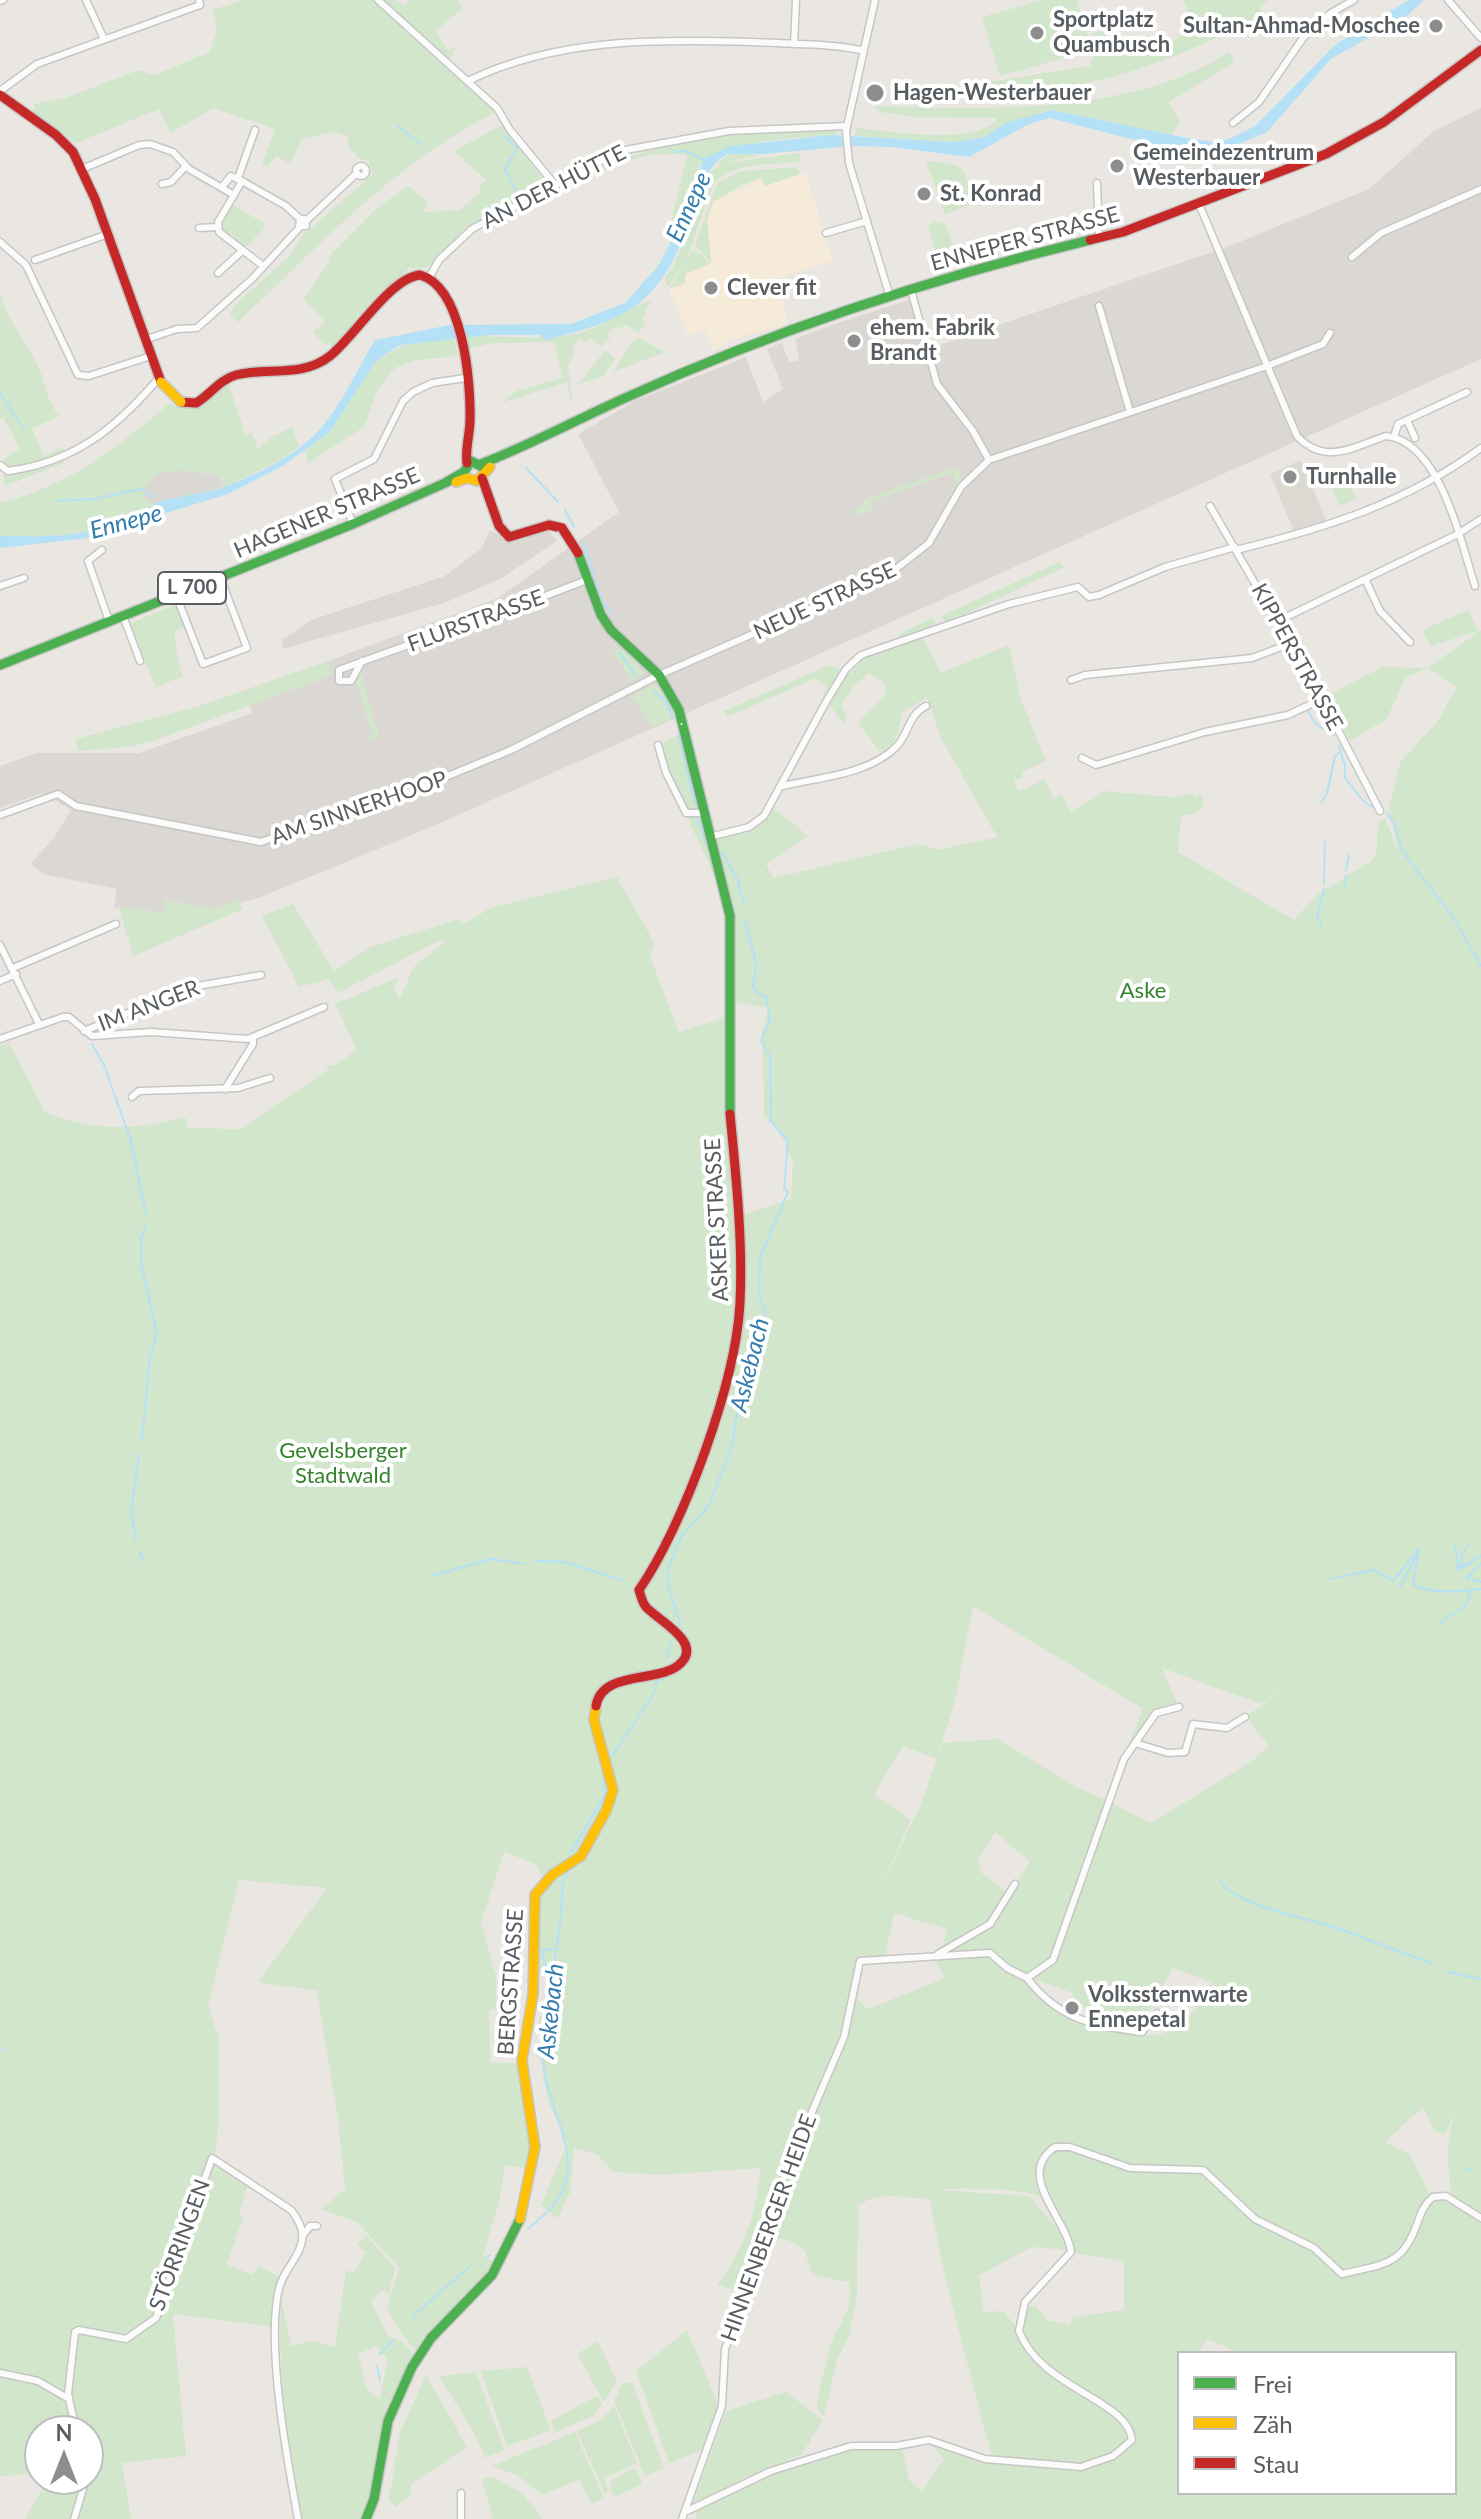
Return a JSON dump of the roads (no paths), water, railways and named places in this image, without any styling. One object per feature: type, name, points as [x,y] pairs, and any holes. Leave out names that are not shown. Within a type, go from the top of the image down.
[{"type":"street","points":[[86,0],[104,39]]},
{"type":"street","points":[[378,0],[497,108],[510,130],[556,186]]},
{"type":"street","points":[[794,44],[796,0]]},
{"type":"street","points":[[875,0],[861,50],[846,128],[847,154],[890,297]]},
{"type":"street","points":[[1233,123],[1259,102],[1303,38],[1331,13],[1354,0]]},
{"type":"street","points":[[1448,0],[1480,35]]},
{"type":"street","points":[[199,2],[27,69],[0,93],[67,143],[82,169],[147,339],[159,380],[187,405],[198,403],[218,383],[232,375],[316,366],[354,336],[400,283],[417,275],[429,278],[447,296],[457,321],[470,415],[468,441],[474,471]]},
{"type":"street","points":[[468,81],[519,62],[593,46],[678,41],[794,44],[861,50]]},
{"type":"street","name":"ENNEPER STRASSE","points":[[560,430],[620,399],[715,360],[911,290],[1002,261],[1099,238],[1199,204],[1352,141],[1384,122],[1481,50]]},
{"type":"street","name":"AN DER HÜTTE","points":[[429,278],[439,260],[472,229],[612,155],[648,143],[729,131],[846,128]]},
{"type":"street","points":[[217,227],[240,180],[255,130]]},
{"type":"street","points":[[82,169],[144,144],[173,152],[186,166],[234,195]]},
{"type":"street","points":[[162,184],[171,182],[186,166]]},
{"type":"street","points":[[147,339],[177,329],[193,330],[203,324],[302,222],[357,173]]},
{"type":"street","points":[[222,187],[231,176],[286,206],[302,222]]},
{"type":"street","points":[[1097,183],[1099,238]]},
{"type":"street","points":[[1352,257],[1381,233],[1481,189]]},
{"type":"street","points":[[1199,204],[1297,436],[1308,448],[1321,453],[1339,453],[1394,437],[1411,445],[1438,479],[1475,586]]},
{"type":"street","points":[[826,233],[867,221]]},
{"type":"street","points":[[217,227],[223,237],[262,265]]},
{"type":"street","points":[[199,228],[217,227]]},
{"type":"street","points":[[35,260],[108,234]]},
{"type":"street","points":[[0,242],[26,265],[78,375],[89,376],[151,356]]},
{"type":"street","points":[[218,273],[242,251]]},
{"type":"street","points":[[911,290],[937,384],[973,431],[989,460]]},
{"type":"street","points":[[1099,306],[1130,412]]},
{"type":"street","name":"NEUE STRASSE","points":[[659,675],[894,571],[929,543],[961,487],[989,460],[1267,366],[1323,344],[1330,333]]},
{"type":"street","points":[[353,524],[335,479],[374,459],[403,401],[413,392],[432,383],[465,378]]},
{"type":"street","points":[[0,465],[8,471],[24,469],[70,454],[94,442],[119,422],[159,380]]},
{"type":"street","points":[[1394,437],[1398,424],[1467,392]]},
{"type":"street","points":[[1407,420],[1415,438]]},
{"type":"street","name":"HAGENER STRASSE","points":[[0,665],[530,450],[537,442],[560,430]]},
{"type":"street","points":[[713,836],[759,822],[783,786],[846,669],[861,655],[1009,604],[1078,587],[1089,597],[1099,595],[1165,567],[1331,526],[1438,479],[1481,448]]},
{"type":"street","name":"ASKER STRASSE","points":[[474,471],[501,531],[509,537],[523,536],[553,523],[562,528],[578,553],[601,615],[611,630],[659,675],[679,710],[713,836],[730,916],[730,1113],[739,1204],[740,1306],[725,1384],[694,1477],[655,1567],[639,1590],[644,1605],[685,1641],[688,1650],[685,1660],[674,1670],[616,1683],[597,1700],[594,1720]]},
{"type":"street","name":"KIPPERSTRASSE","points":[[1210,506],[1322,699],[1380,811]]},
{"type":"street","points":[[1278,621],[1458,534],[1481,519]]},
{"type":"street","points":[[102,550],[88,561],[109,621]]},
{"type":"street","points":[[176,595],[203,664],[247,648],[219,577]]},
{"type":"street","points":[[0,584],[24,578]]},
{"type":"street","name":"FLURSTRASSE","points":[[362,661],[589,579]]},
{"type":"street","points":[[1365,579],[1380,611],[1410,642]]},
{"type":"street","points":[[123,616],[140,661]]},
{"type":"street","points":[[1071,680],[1085,675],[1252,658],[1289,644]]},
{"type":"street","name":"AM SINNERHOOP","points":[[0,815],[58,794],[76,806],[261,842],[272,841],[462,772],[659,675]]},
{"type":"street","points":[[1082,758],[1096,765],[1205,732],[1288,715],[1322,699]]},
{"type":"street","points":[[783,786],[864,766],[886,755],[900,744],[918,711],[926,706]]},
{"type":"street","points":[[658,745],[666,773],[686,813],[705,813]]},
{"type":"street","points":[[0,981],[14,971],[116,924]]},
{"type":"street","points":[[0,945],[39,1024]]},
{"type":"street","name":"IM ANGER","points":[[84,1031],[192,987],[261,975]]},
{"type":"street","points":[[0,1039],[39,1024],[69,1017],[92,1036],[151,1032],[253,1038],[324,1007]]},
{"type":"street","points":[[225,1089],[253,1044],[253,1038]]},
{"type":"street","points":[[132,1097],[139,1091],[238,1088],[270,1078]]},
{"type":"street","points":[[1027,1978],[1053,1960],[1068,1924],[1105,1805],[1135,1743],[1156,1713],[1179,1707]]},
{"type":"street","points":[[1135,1743],[1168,1753],[1185,1752],[1193,1724],[1227,1728],[1245,1717]]},
{"type":"street","name":"BERGSTRASSE","points":[[366,2519],[374,2499],[388,2421],[412,2367],[431,2338],[492,2275],[523,2214],[535,2147],[522,2061],[533,1994],[533,1908],[543,1884],[581,1856],[606,1811],[613,1786],[594,1720]]},
{"type":"street","points":[[935,1956],[990,1924],[1015,1884]]},
{"type":"street","points":[[935,1956],[990,1953],[1007,1968],[1027,1978],[1053,2007],[1088,2022],[1142,2032],[1157,2013]]},
{"type":"street","name":"HINNENBERGER HEIDE","points":[[682,2519],[722,2406],[725,2349],[754,2280],[776,2196],[844,2037],[860,1961],[935,1956]]},
{"type":"street","points":[[687,2511],[771,2471],[860,2445],[896,2446],[929,2440],[985,2459],[1081,2467],[1113,2456],[1132,2440],[1131,2425],[1119,2413],[1074,2390],[1037,2362],[1019,2331],[1025,2302],[1071,2252],[1069,2240],[1039,2177],[1041,2161],[1052,2148],[1065,2146],[1130,2168],[1203,2170],[1255,2219],[1314,2248],[1342,2274],[1391,2262],[1403,2255],[1425,2205],[1433,2197],[1446,2196],[1481,2218]]},
{"type":"street","name":"STÖRRINGEN","points":[[72,2415],[69,2399],[75,2332],[79,2330],[126,2339],[156,2318],[212,2158],[291,2210],[301,2222],[302,2237]]},
{"type":"street","points":[[298,2519],[288,2462],[275,2324],[280,2282],[297,2260],[302,2237],[310,2226],[317,2226]]},
{"type":"street","points":[[0,2373],[38,2381],[69,2399]]},
{"type":"street","points":[[461,2493],[461,2519]]},
{"type":"street","points":[[74,2519],[81,2495]]},
{"type":"water","name":"Ennepe","points":[[1409,0],[1424,0],[1408,15],[1331,59],[1267,132],[1214,152],[1157,146],[1050,118],[1029,124],[969,157],[891,147],[851,146],[727,154],[714,165],[705,179],[669,267],[641,302],[623,314],[601,324],[545,340],[540,335],[491,335],[400,345],[376,361],[329,433],[281,467],[228,494],[166,513],[115,535],[0,548],[0,536],[62,535],[102,529],[121,523],[161,501],[222,488],[275,464],[321,428],[343,397],[375,340],[450,325],[571,324],[625,303],[659,265],[682,219],[703,159],[730,146],[832,135],[953,142],[985,137],[1005,123],[1052,110],[1187,138],[1214,142],[1229,139],[1255,126],[1335,45]]},
{"type":"waterway","points":[[397,125],[422,145]]},
{"type":"waterway","points":[[503,135],[517,148],[505,169],[521,199]]},
{"type":"waterway","points":[[674,152],[685,151],[703,159]]},
{"type":"waterway","points":[[0,393],[23,428]]},
{"type":"waterway","name":"Askebach","points":[[526,468],[558,502]]},
{"type":"waterway","name":"Ennepe","points":[[57,501],[95,499],[141,489],[153,497]]},
{"type":"waterway","name":"Askebach","points":[[565,510],[574,527]]},
{"type":"waterway","name":"Askebach","points":[[583,542],[603,602],[612,613]]},
{"type":"waterway","name":"Askebach","points":[[619,652],[635,674]]},
{"type":"waterway","name":"Askebach","points":[[654,691],[666,702],[673,718]]},
{"type":"waterway","points":[[1308,711],[1316,724],[1334,736]]},
{"type":"waterway","name":"Askebach","points":[[678,732],[695,805]]},
{"type":"waterway","points":[[1339,746],[1345,778],[1364,802],[1373,807]]},
{"type":"waterway","points":[[1321,803],[1327,793],[1335,756],[1341,751]]},
{"type":"waterway","points":[[1387,813],[1395,826],[1402,851],[1453,917],[1481,966]]},
{"type":"waterway","name":"Askebach","points":[[697,819],[708,849]]},
{"type":"waterway","points":[[1324,883],[1325,842]]},
{"type":"waterway","name":"Askebach","points":[[722,851],[738,881],[744,904]]},
{"type":"waterway","points":[[1346,870],[1349,855]]},
{"type":"waterway","points":[[1344,889],[1346,876]]},
{"type":"waterway","points":[[1322,926],[1317,916],[1324,889]]},
{"type":"waterway","name":"Askebach","points":[[681,1626],[668,1585],[668,1569],[681,1537],[709,1505],[732,1446],[742,1381],[748,1373],[747,1362],[765,1311],[759,1294],[760,1258],[788,1192],[784,1189],[788,1142],[771,1121],[770,1057],[761,1040],[770,1021],[766,997],[757,993],[753,985],[756,967],[745,920]]},
{"type":"waterway","points":[[92,1044],[104,1065],[131,1141],[146,1214]]},
{"type":"waterway","points":[[142,1440],[150,1357],[157,1333],[141,1264],[141,1238],[146,1225]]},
{"type":"waterway","points":[[136,1540],[131,1513],[139,1454]]},
{"type":"waterway","points":[[1455,1544],[1458,1569],[1481,1556]]},
{"type":"waterway","points":[[1469,1545],[1462,1554],[1460,1569],[1471,1563]]},
{"type":"waterway","points":[[1331,1579],[1374,1570],[1393,1581],[1419,1549],[1413,1585],[1438,1591],[1481,1589]]},
{"type":"waterway","points":[[140,1553],[144,1562]]},
{"type":"waterway","points":[[1400,1587],[1418,1553]]},
{"type":"waterway","points":[[431,1576],[491,1559],[524,1564]]},
{"type":"waterway","points":[[536,1561],[564,1562],[622,1580]]},
{"type":"waterway","points":[[1481,1563],[1467,1578],[1481,1582]]},
{"type":"waterway","points":[[1439,1624],[1466,1605],[1471,1590]]},
{"type":"waterway","name":"Askebach","points":[[667,1659],[671,1643]]},
{"type":"waterway","name":"Askebach","points":[[613,1755],[656,1690],[656,1682],[664,1678]]},
{"type":"waterway","name":"Askebach","points":[[571,1852],[605,1795],[603,1780]]},
{"type":"waterway","name":"Askebach","points":[[528,2229],[558,2199],[567,2176],[566,2147],[548,2088],[543,2057],[562,1886],[568,1871]]},
{"type":"waterway","points":[[1220,1880],[1239,1897],[1271,1910],[1333,1927],[1434,1964]]},
{"type":"waterway","points":[[546,1970],[542,1950],[556,1949]]},
{"type":"waterway","points":[[1448,1972],[1481,1979]]},
{"type":"waterway","points":[[1467,2169],[1472,2171]]},
{"type":"waterway","name":"Askebach","points":[[486,2259],[490,2255]]},
{"type":"waterway","name":"Askebach","points":[[413,2316],[469,2267]]},
{"type":"waterway","points":[[380,2354],[393,2341]]},
{"type":"waterway","points":[[377,2366],[380,2380]]},
{"type":"railway","points":[[0,494],[68,466],[129,427],[167,397],[384,195],[448,146],[495,120],[562,96],[631,85],[701,82],[914,98],[985,101],[1055,97],[1152,73],[1212,47],[1301,0]]},
{"type":"railway","points":[[0,761],[472,601],[544,560],[681,461],[752,417],[846,374],[943,338],[1142,279],[1172,274],[1481,291]]},
{"type":"railway","points":[[0,1025],[1481,371]]},
{"type":"railway","points":[[615,522],[661,497],[747,439],[795,415]]},
{"type":"railway","points":[[708,458],[734,444]]},
{"type":"railway","points":[[134,706],[176,687],[354,627]]},
{"type":"railway","points":[[99,715],[144,699]]},
{"type":"place","name":"Sultan-Ahmad-Moschee","points":[[1436,26]]},
{"type":"place","name":"Sportplatz Quambusch","points":[[1037,33]]},
{"type":"place","name":"Hagen-Westerbauer","points":[[875,93]]},
{"type":"place","name":"Gemeindezentrum Westerbauer","points":[[1117,166]]},
{"type":"place","name":"St. Konrad","points":[[924,194]]},
{"type":"place","name":"Clever fit","points":[[711,288]]},
{"type":"place","name":"ehem. Fabrik Brandt","points":[[854,341]]},
{"type":"place","name":"Turnhalle","points":[[1290,477]]},
{"type":"place","name":"Volkssternwarte Ennepetal","points":[[1072,2008]]},
{"type":"park label","name":"Aske","points":[[1143,991]]},
{"type":"park label","name":"Gevelsberger Stadtwald","points":[[343,1464]]}]
